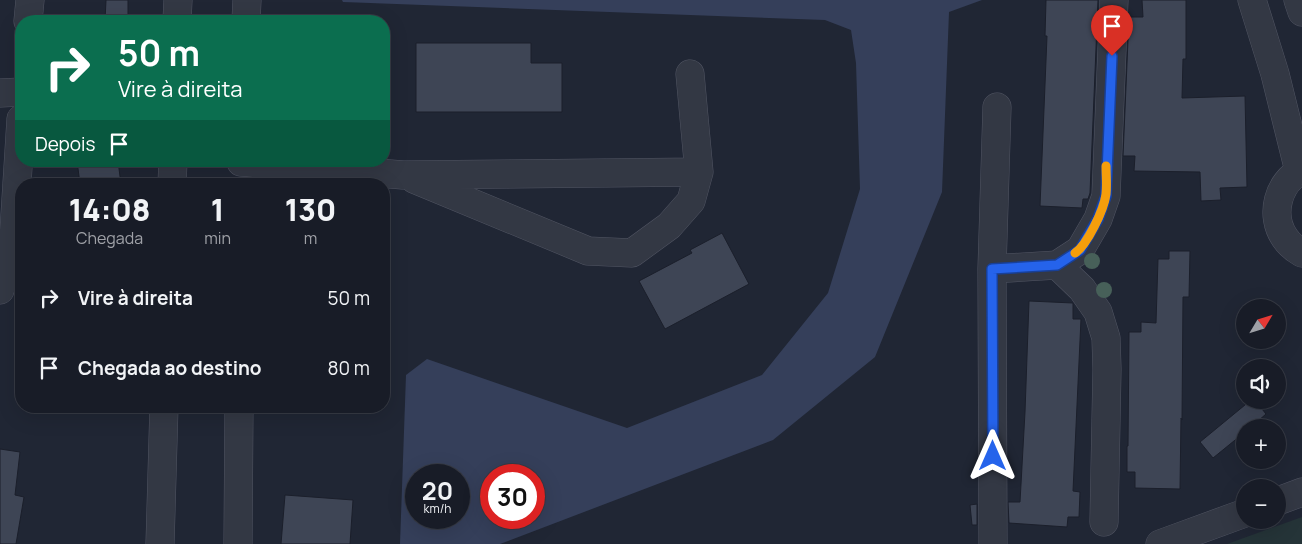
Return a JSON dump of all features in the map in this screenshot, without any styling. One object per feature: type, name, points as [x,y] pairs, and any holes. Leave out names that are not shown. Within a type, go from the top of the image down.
[{"type":"street","points":[[29,15],[30,0]]},
{"type":"street","points":[[177,15],[178,0]]},
{"type":"street","points":[[246,15],[247,0]]},
{"type":"street","points":[[992,269],[1057,265],[1080,250],[1098,219],[1106,196],[1114,0]]},
{"type":"street","points":[[1252,0],[1275,74],[1300,171],[1287,181],[1280,194],[1277,208],[1278,223],[1284,237],[1294,248],[1302,253]]},
{"type":"street","points":[[1298,0],[1302,12]]},
{"type":"street","points":[[404,175],[588,251],[632,253],[669,226],[691,201],[699,172],[690,74]]},
{"type":"street","points":[[0,93],[15,92]]},
{"type":"street","points":[[993,544],[992,269],[997,107]]},
{"type":"street","points":[[311,167],[404,175],[699,172]]},
{"type":"street","points":[[0,290],[14,231],[15,215]]},
{"type":"street","points":[[1057,265],[1082,289],[1098,312],[1106,338],[1108,369],[1104,522]]},
{"type":"street","points":[[160,544],[164,413]]},
{"type":"street","points":[[238,544],[239,413]]},
{"type":"street","points":[[1286,498],[1302,492]]},
{"type":"street","points":[[1160,544],[1236,516]]},
{"type":"shaded area","points":[[1302,517],[1302,544],[1227,544],[1269,529],[1286,529],[1286,523]]},
{"type":"water","points":[[342,0],[982,0],[949,12],[942,192],[875,357],[773,440],[545,527],[545,464],[480,464],[480,529],[539,529],[500,544],[400,544],[406,375],[427,359],[627,428],[762,375],[828,293],[860,189],[856,63],[851,30],[825,20],[343,2]]},
{"type":"building","points":[[106,0],[128,0],[128,15],[105,15]]},
{"type":"building","points":[[1046,0],[1098,0],[1090,193],[1088,199],[1083,199],[1082,208],[1040,206],[1047,36],[1045,36]]},
{"type":"building","points":[[1142,0],[1186,0],[1186,59],[1183,59],[1182,98],[1245,96],[1247,187],[1220,188],[1221,200],[1201,201],[1200,172],[1134,171],[1135,156],[1123,156],[1129,17],[1143,17]]},
{"type":"building","points":[[416,43],[531,43],[531,63],[562,63],[562,112],[416,112]]},
{"type":"building","points":[[78,167],[119,167],[120,178],[79,178]]},
{"type":"building","points":[[722,233],[749,284],[665,329],[639,281],[692,253],[690,250]]},
{"type":"building","points":[[1169,251],[1190,251],[1189,297],[1183,297],[1180,489],[1135,488],[1135,472],[1127,472],[1129,332],[1141,332],[1141,322],[1156,323],[1158,259],[1169,259]]},
{"type":"building","points":[[1029,301],[1073,303],[1073,319],[1081,319],[1073,491],[1080,492],[1079,517],[1068,517],[1067,527],[1009,523],[1008,502],[1020,502]]},
{"type":"building","points":[[1240,409],[1262,409],[1266,414],[1260,419],[1236,419],[1236,439],[1213,458],[1200,442]]},
{"type":"building","points":[[0,449],[20,452],[15,495],[24,497],[16,544],[0,544]]},
{"type":"building","points":[[285,495],[353,500],[350,544],[281,544]]},
{"type":"building","points":[[977,504],[977,525],[972,525],[970,505]]},
{"type":"slow traffic","points":[[1075,253],[1080,250],[1098,219],[1106,196],[1106,166]]},
{"type":"route","points":[[993,456],[992,269],[1057,265],[1080,250],[1098,219],[1106,196],[1112,56]]}]
